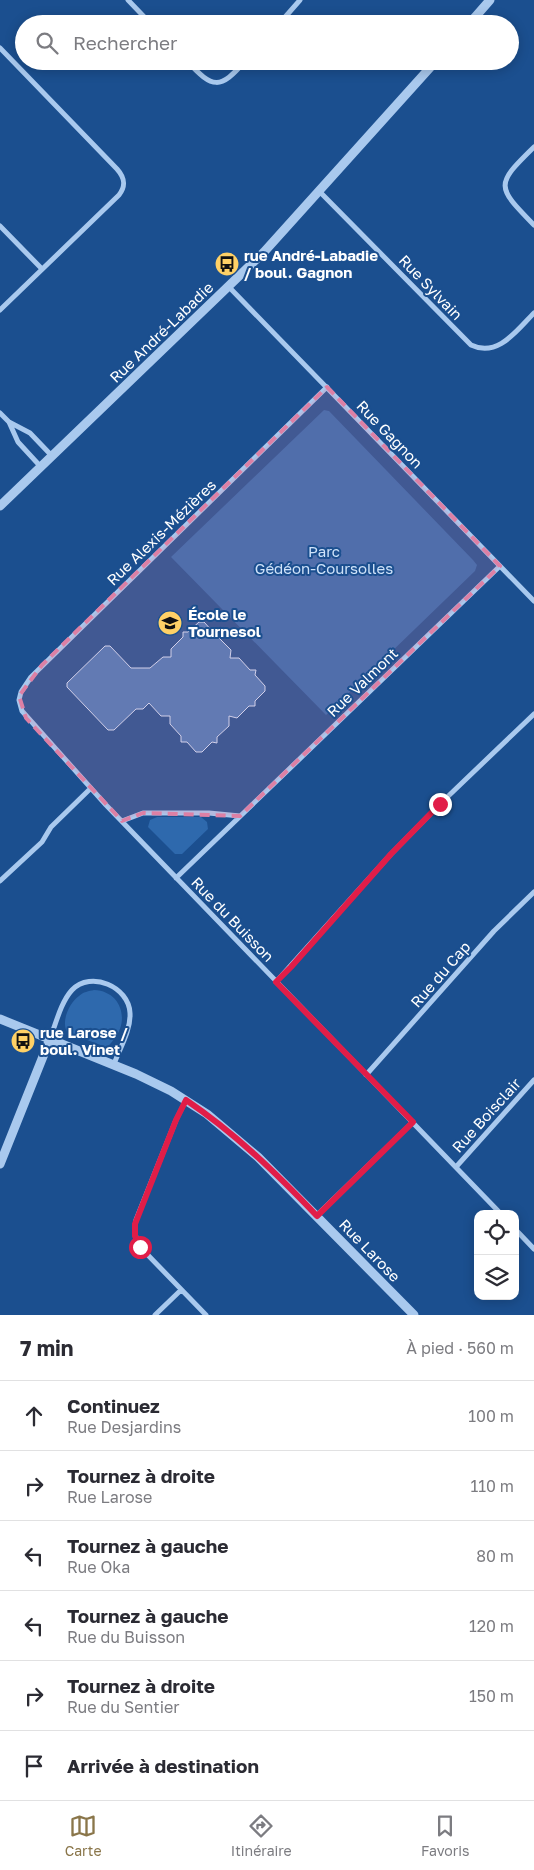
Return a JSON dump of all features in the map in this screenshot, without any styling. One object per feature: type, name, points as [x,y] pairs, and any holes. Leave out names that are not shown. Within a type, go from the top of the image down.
[{"type":"street","points":[[128,0],[142,15]]},
{"type":"street","points":[[287,15],[300,0]]},
{"type":"street","points":[[477,15],[490,0]]},
{"type":"street","points":[[0,48],[15,64]]},
{"type":"street","points":[[0,310],[119,195],[123,190],[124,180],[117,169],[21,70]]},
{"type":"street","points":[[196,70],[204,78],[217,83],[230,78],[238,70]]},
{"type":"street","name":"Rue André-Labadie","points":[[0,506],[264,252],[428,70]]},
{"type":"street","points":[[534,147],[510,171],[505,185],[509,199],[534,225]]},
{"type":"street","name":"Rue Sylvain","points":[[320,192],[471,345],[488,349],[500,345],[534,314]]},
{"type":"street","points":[[0,226],[42,269]]},
{"type":"street","name":"Rue Gagnon","points":[[228,286],[534,601]]},
{"type":"street","name":"Rue Alexis-Mézières","points":[[19,700],[22,688],[31,677],[327,387]]},
{"type":"street","points":[[0,413],[9,422],[30,433],[52,456]]},
{"type":"street","points":[[9,422],[18,442],[41,467]]},
{"type":"street","name":"Rue Valmont","points":[[176,878],[500,566]]},
{"type":"street","name":"Rue du Buisson","points":[[19,700],[22,712],[26,718],[122,821],[497,1210]]},
{"type":"street","points":[[276,982],[391,854],[534,714]]},
{"type":"street","points":[[0,881],[42,842],[51,827],[92,788]]},
{"type":"street","points":[[122,821],[143,812],[209,813],[240,816]]},
{"type":"street","name":"Rue du Cap","points":[[366,1075],[494,931],[534,892]]},
{"type":"street","points":[[0,1164],[66,998],[75,987],[87,982],[94,981],[111,986],[126,998],[130,1014],[127,1031],[114,1064]]},
{"type":"street","name":"Rue Larose","points":[[0,1019],[114,1064],[186,1100],[207,1114],[237,1138],[414,1315]]},
{"type":"street","name":"Rue Boisclair","points":[[456,1167],[534,1080]]},
{"type":"street","points":[[186,1100],[141,1207],[134,1232],[136,1240],[143,1250],[206,1315]]},
{"type":"street","points":[[317,1216],[413,1122]]},
{"type":"street","points":[[519,1233],[534,1249]]},
{"type":"street","points":[[155,1315],[181,1290]]},
{"type":"highlighted area","points":[[327,387],[500,566],[240,816],[143,813],[122,821],[26,718],[19,696],[42,665]]},
{"type":"green space","name":"Parc Gédéon-Coursolles","points":[[324,410],[329,411],[477,565],[475,571],[326,715],[171,557]]},
{"type":"green space","points":[[157,817],[201,817],[207,822],[208,829],[182,854],[175,854],[148,827],[150,820]]},
{"type":"green space","points":[[94,990],[111,995],[120,1008],[122,1015],[119,1031],[106,1047],[68,1033],[66,1029],[65,1019],[72,1003],[82,994]]},
{"type":"building","points":[[199,622],[204,622],[214,633],[219,632],[219,638],[231,650],[230,658],[239,658],[250,670],[256,670],[255,675],[265,686],[265,691],[255,701],[255,706],[249,706],[237,718],[229,716],[229,726],[217,737],[217,743],[212,742],[202,752],[196,752],[187,742],[181,742],[181,736],[170,724],[170,716],[161,716],[149,703],[143,709],[136,709],[114,730],[108,730],[67,687],[67,683],[105,646],[110,646],[131,668],[150,668],[163,657],[171,657],[171,649],[183,637],[183,632],[188,632]]},
{"type":"place","name":"rue André-Labadie / boul. Gagnon","points":[[227,264]]},
{"type":"place","name":"École le Tournesol","points":[[170,623]]},
{"type":"place","name":"rue Larose / boul. Vinet","points":[[23,1041]]},
{"type":"route","points":[[140,1247],[134,1232],[135,1224],[176,1120],[186,1100],[207,1114],[258,1156],[317,1216],[413,1122],[276,982],[391,854],[440,804]]}]
